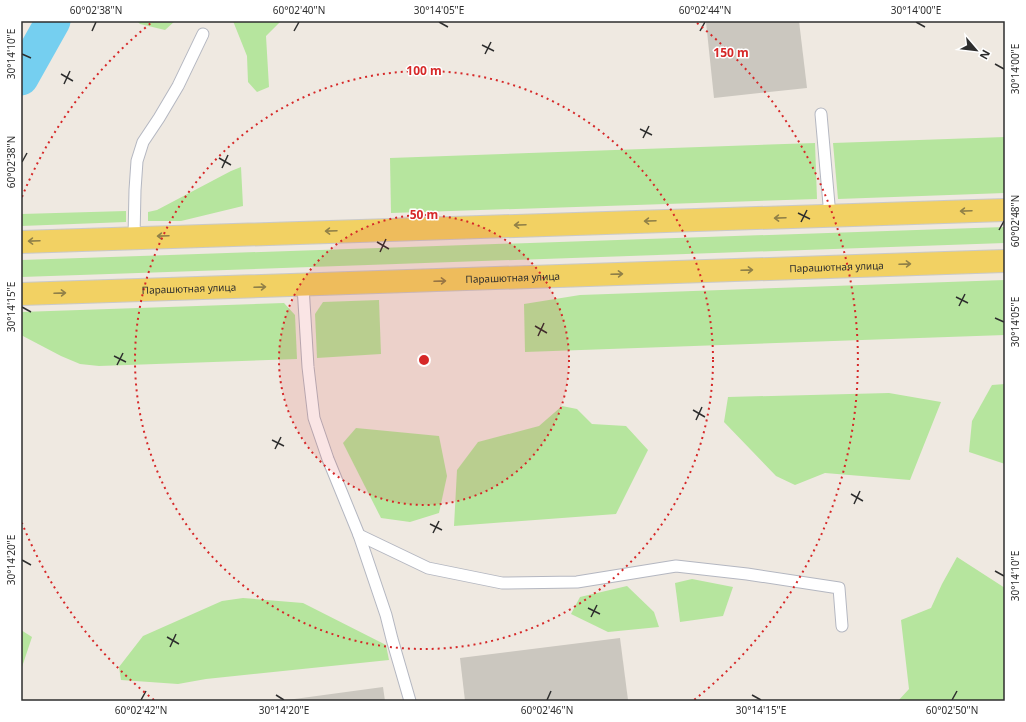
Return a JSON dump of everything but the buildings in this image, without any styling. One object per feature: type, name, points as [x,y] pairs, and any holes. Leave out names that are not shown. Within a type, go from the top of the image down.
[{"type":"main road","points":[[21,242],[134,237],[1005,210]]},
{"type":"main road","name":"Парашютная улица","points":[[21,294],[303,286],[1005,261]]},
{"type":"lane","points":[[134,237],[137,161],[143,142],[178,86],[203,34]]},
{"type":"lane","points":[[820,114],[830,216]]},
{"type":"lane","points":[[303,286],[308,367],[314,418],[328,459],[359,535],[386,615],[410,701]]},
{"type":"lane","points":[[359,535],[428,568],[502,583],[577,582],[676,566],[747,574],[839,588],[842,626]]},
{"type":"green space","points":[[137,21],[175,21],[165,30],[140,24]]},
{"type":"green space","points":[[233,21],[281,21],[266,36],[269,87],[257,92],[248,82],[247,56]]},
{"type":"green space","points":[[1005,137],[1005,193],[838,199],[833,143]]},
{"type":"green space","points":[[815,143],[817,199],[391,213],[390,158]]},
{"type":"green space","points":[[241,167],[243,206],[181,221],[148,221],[148,212],[157,210]]},
{"type":"green space","points":[[126,211],[126,222],[21,226],[21,214]]},
{"type":"green space","points":[[1005,227],[1005,243],[21,277],[21,260]]},
{"type":"green space","points":[[1005,280],[1005,335],[525,352],[524,304],[580,295]]},
{"type":"green space","points":[[379,300],[381,354],[317,358],[315,314],[323,302]]},
{"type":"green space","points":[[284,303],[295,315],[297,359],[99,366],[80,364],[61,356],[21,335],[21,312]]},
{"type":"green space","points":[[1005,384],[1005,464],[969,452],[972,421],[992,385]]},
{"type":"green space","points":[[889,393],[941,402],[910,480],[825,473],[795,485],[776,476],[724,422],[728,397]]},
{"type":"green space","points":[[562,406],[577,409],[592,424],[626,426],[648,450],[616,514],[454,526],[457,470],[478,442],[539,426]]},
{"type":"green space","points":[[356,428],[439,436],[447,476],[439,513],[410,522],[381,518],[343,443]]},
{"type":"green space","points":[[957,557],[1005,588],[1005,701],[898,701],[909,689],[901,620],[931,608]]},
{"type":"green space","points":[[692,579],[733,587],[723,616],[680,622],[675,583]]},
{"type":"green space","points":[[627,586],[654,612],[659,627],[608,632],[571,614],[580,597]]},
{"type":"green space","points":[[243,598],[303,603],[386,645],[389,660],[206,679],[178,684],[121,680],[119,667],[143,636],[222,601]]},
{"type":"green space","points":[[21,630],[32,637],[21,670]]},
{"type":"waterway","points":[[21,78],[53,21]]}]
